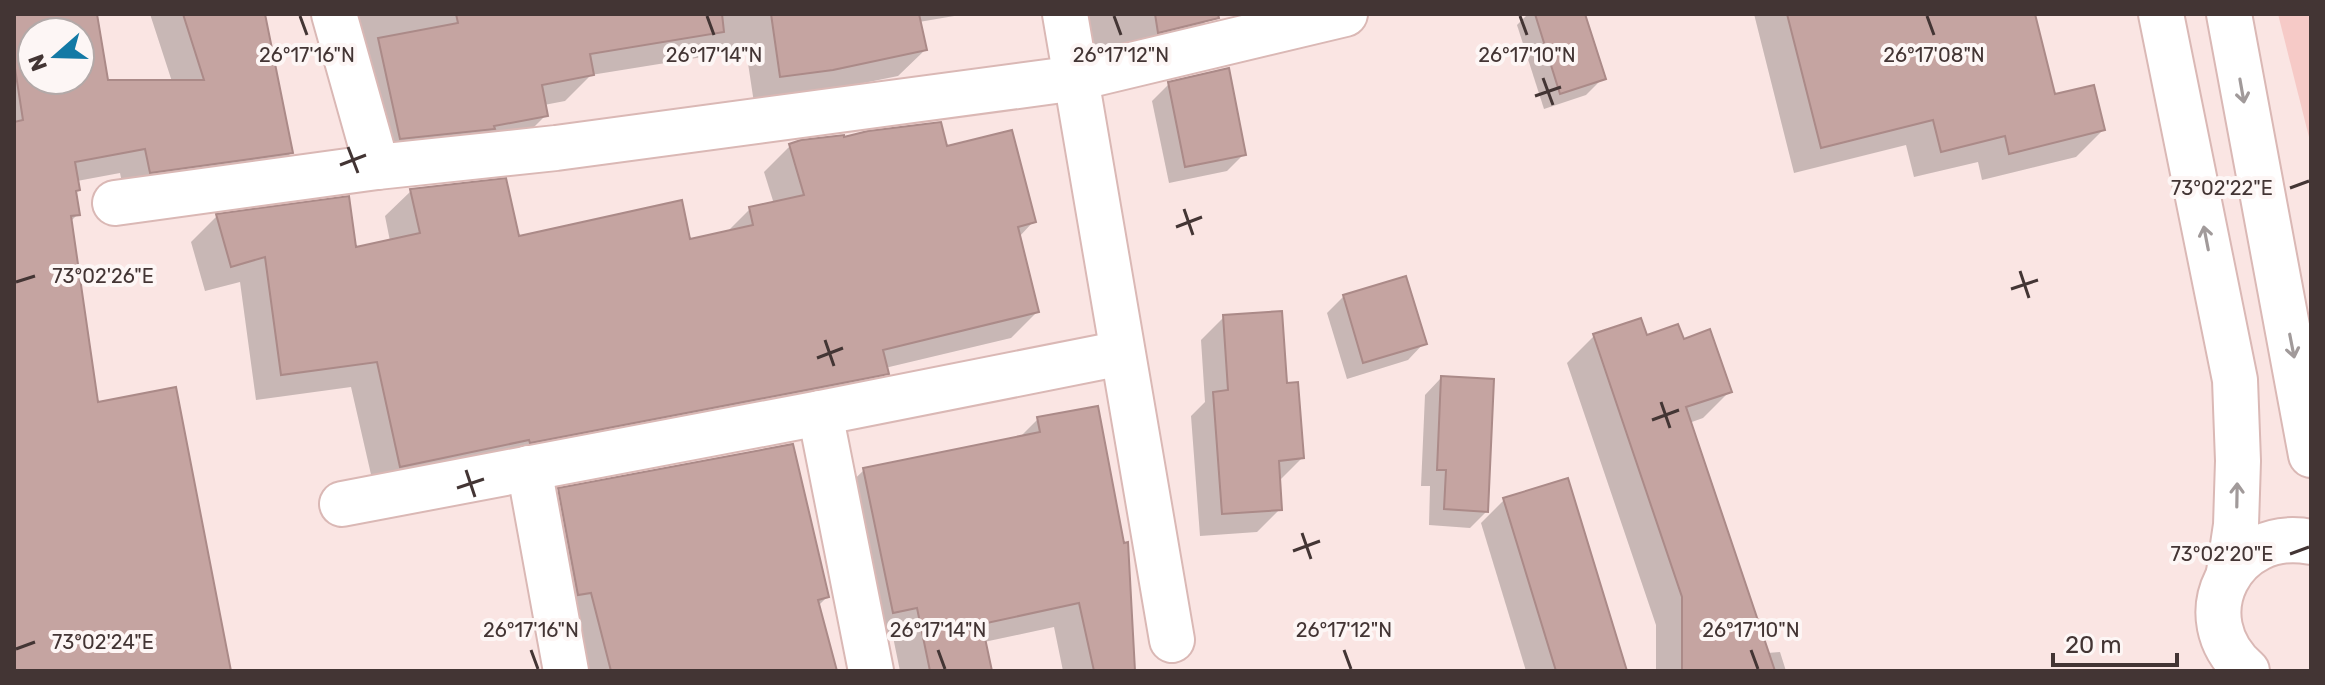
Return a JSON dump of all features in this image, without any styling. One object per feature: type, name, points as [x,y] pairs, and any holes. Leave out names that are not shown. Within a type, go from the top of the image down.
[{"type":"main road","points":[[334,14],[377,167]]},
{"type":"main road","points":[[1065,14],[1172,640]]},
{"type":"main road","points":[[115,203],[1077,78],[1345,14]]},
{"type":"main road","points":[[2161,14],[2235,380],[2238,461],[2236,525],[2229,572],[2220,594],[2218,617],[2223,640],[2234,660],[2247,671]]},
{"type":"main road","points":[[2229,14],[2311,455]]},
{"type":"main road","points":[[342,504],[1122,353]]},
{"type":"main road","points":[[820,413],[871,671]]},
{"type":"main road","points":[[529,468],[566,671]]},
{"type":"main road","points":[[2229,572],[2247,554],[2269,542],[2294,538],[2311,542]]},
{"type":"shaded area","points":[[2278,14],[2311,14],[2311,145]]},
{"type":"building","points":[[14,14],[97,14],[108,80],[204,80],[183,14],[265,14],[293,153],[150,173],[145,149],[75,162],[80,215],[71,216],[98,402],[176,387],[231,671],[14,671],[14,122],[23,120],[19,96],[96,96],[96,16],[16,16],[16,75]]},
{"type":"building","points":[[456,14],[722,14],[724,32],[590,54],[594,75],[542,85],[548,116],[494,126],[495,129],[400,139],[378,38],[458,23]]},
{"type":"building","points":[[771,14],[919,14],[927,50],[833,70],[780,77]]},
{"type":"building","points":[[1155,14],[1218,14],[1219,18],[1158,33]]},
{"type":"building","points":[[1535,14],[1585,14],[1606,79],[1560,94]]},
{"type":"building","points":[[1787,14],[2035,14],[2055,94],[2094,85],[2105,130],[2009,154],[2005,136],[1941,152],[1933,120],[1821,148]]},
{"type":"building","points":[[1229,68],[1246,155],[1185,167],[1168,82]]},
{"type":"building","points":[[941,122],[947,146],[1012,130],[1036,222],[1018,227],[1039,312],[883,350],[889,374],[530,443],[529,440],[400,467],[377,362],[281,375],[265,257],[231,267],[216,214],[349,196],[356,247],[420,233],[410,189],[506,178],[519,236],[682,200],[690,239],[753,225],[749,207],[804,195],[789,144]]},
{"type":"building","points":[[1406,276],[1427,344],[1363,363],[1343,295]]},
{"type":"building","points":[[1282,311],[1287,383],[1298,382],[1304,458],[1279,461],[1282,510],[1222,514],[1213,392],[1228,390],[1223,315]]},
{"type":"building","points":[[1641,318],[1647,335],[1678,324],[1684,339],[1710,329],[1732,392],[1686,407],[1775,671],[1682,671],[1682,597],[1593,334]]},
{"type":"building","points":[[1441,376],[1494,379],[1488,512],[1444,509],[1446,470],[1437,470]]},
{"type":"building","points":[[1098,406],[1124,543],[1128,542],[1135,671],[1094,671],[1079,603],[982,624],[992,671],[930,671],[917,608],[893,613],[863,468],[1040,432],[1037,417]]},
{"type":"building","points":[[793,444],[829,597],[818,600],[837,671],[611,671],[591,593],[578,595],[558,488]]},
{"type":"building","points":[[1568,478],[1627,671],[1556,671],[1503,498]]}]
